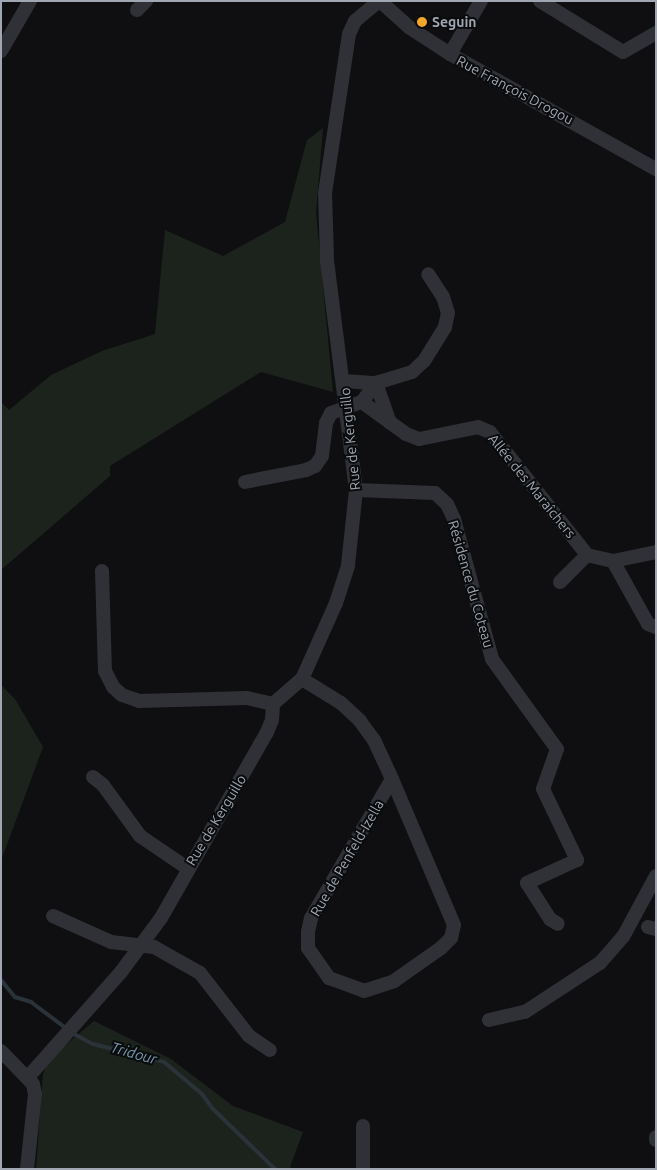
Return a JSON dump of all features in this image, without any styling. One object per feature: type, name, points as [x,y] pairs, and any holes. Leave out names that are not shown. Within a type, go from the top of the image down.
[{"type":"street","points":[[2,46],[30,1]]},
{"type":"street","name":"Rue François Drogou","points":[[380,1],[410,28],[450,54],[656,170]]},
{"type":"street","name":"Rue de Kerguillo","points":[[29,1076],[55,1043],[141,945],[161,918],[187,868],[267,732],[272,720],[273,704],[302,679],[336,603],[348,565],[356,490],[344,381],[327,259],[325,193],[349,34],[355,21],[380,1]]},
{"type":"street","points":[[450,54],[481,1]]},
{"type":"street","points":[[540,1],[623,52],[656,33]]},
{"type":"street","points":[[344,381],[376,383],[412,372],[424,362],[445,327],[448,313],[443,297],[428,274]]},
{"type":"street","points":[[245,482],[315,466],[322,456],[326,423],[331,413],[347,405],[362,402],[376,383]]},
{"type":"street","points":[[376,383],[390,423]]},
{"type":"street","name":"Allée des Maraîchers","points":[[362,402],[390,423],[419,439],[478,427],[490,432],[587,554]]},
{"type":"street","name":"Résidence du Coteau","points":[[356,490],[435,494],[446,504],[454,519],[492,658],[557,749],[543,789],[577,860],[527,883],[550,919],[558,924]]},
{"type":"street","points":[[560,582],[587,554],[613,562],[656,552]]},
{"type":"street","points":[[613,562],[648,624],[656,627]]},
{"type":"street","points":[[102,571],[105,671],[113,687],[122,695],[139,701],[247,698],[273,704]]},
{"type":"street","name":"Rue de Penfeld-Izella","points":[[302,679],[341,703],[360,721],[374,740],[392,779],[454,925],[451,938],[441,948],[394,981],[364,990],[329,978],[308,948],[308,932],[311,918],[392,779]]},
{"type":"street","points":[[93,777],[103,785],[140,836],[187,868]]},
{"type":"street","points":[[489,1020],[525,1012],[600,963],[623,937],[656,876]]},
{"type":"street","points":[[53,916],[111,942],[154,947],[200,973],[249,1036],[270,1050]]},
{"type":"street","points":[[1,1051],[29,1076],[35,1094],[27,1169]]},
{"type":"street","points":[[362,1169],[363,1126]]},
{"type":"shaded area","points":[[323,128],[316,212],[333,392],[261,372],[110,466],[110,476],[1,570],[1,402],[9,410],[51,375],[102,351],[155,334],[165,230],[223,256],[285,222],[307,140]]},
{"type":"shaded area","points":[[1,685],[15,699],[43,747],[1,861]]},
{"type":"shaded area","points":[[94,1021],[171,1059],[233,1106],[303,1132],[290,1167],[292,1169],[36,1169],[43,1074],[49,1059]]},
{"type":"waterway","name":"Tridour","points":[[1,980],[15,997],[31,1002],[67,1029]]},
{"type":"waterway","name":"Tridour","points":[[72,1033],[93,1044],[164,1062],[202,1094],[212,1108],[275,1169]]},
{"type":"place","name":"Seguin","points":[[422,22]]}]
